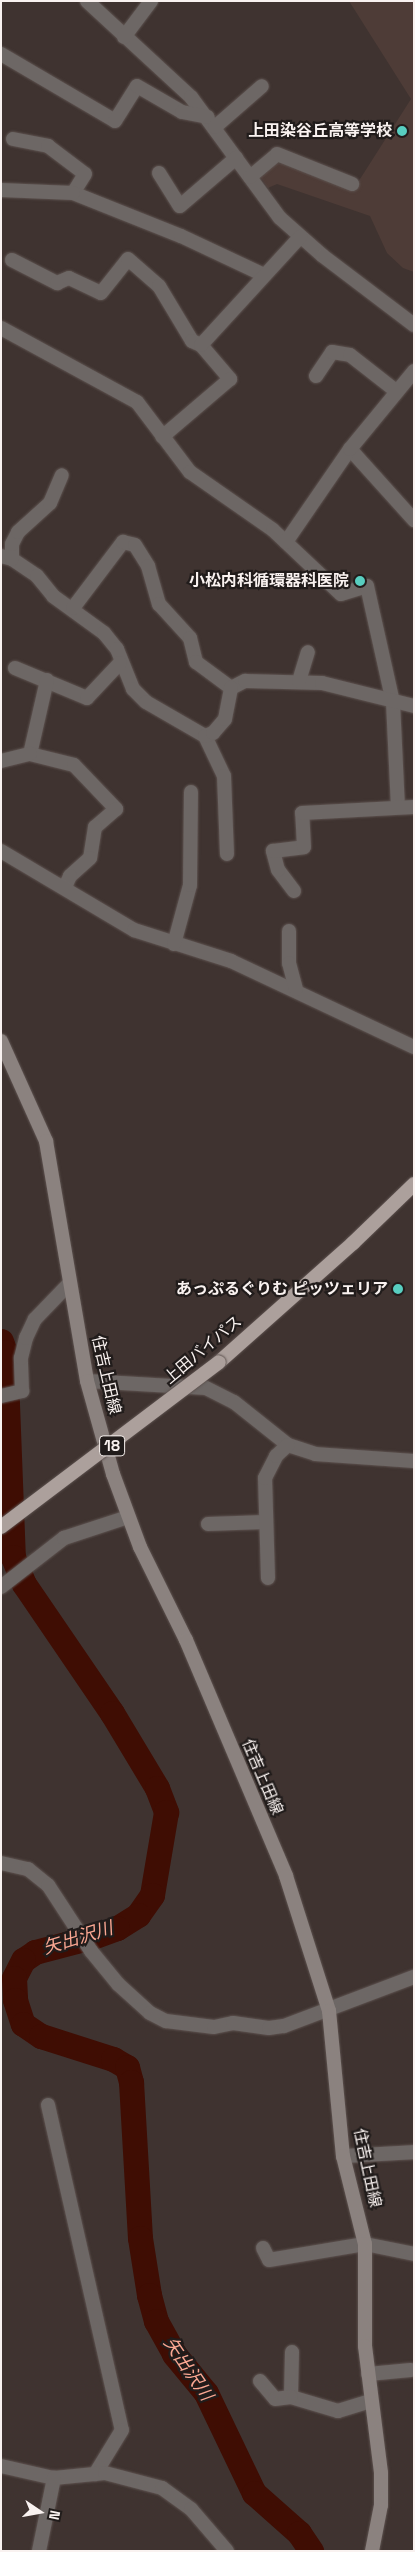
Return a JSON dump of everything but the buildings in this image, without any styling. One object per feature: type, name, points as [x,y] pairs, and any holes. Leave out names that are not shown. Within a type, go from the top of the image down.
[{"type":"highway","name":"上田バイパス","points":[[1,1527],[219,1362],[353,1243],[414,1184]]},
{"type":"main road","name":"住吉上田線","points":[[1,1041],[46,1142],[68,1285],[88,1381],[128,1517],[186,1640],[286,1876],[329,2011],[344,2156],[366,2244],[368,2374],[380,2473],[380,2505],[372,2551]]},
{"type":"street","points":[[87,1],[124,37],[171,76],[211,122],[280,218],[300,237],[414,325]]},
{"type":"street","points":[[124,37],[151,1]]},
{"type":"street","points":[[1,54],[115,120],[137,86],[182,112],[211,122]]},
{"type":"street","points":[[211,122],[262,86]]},
{"type":"street","points":[[13,139],[48,146],[85,174],[73,193]]},
{"type":"street","points":[[250,177],[277,154],[297,165],[352,184]]},
{"type":"street","points":[[160,173],[180,206],[236,158]]},
{"type":"street","points":[[1,190],[73,193],[181,236],[264,276]]},
{"type":"street","points":[[201,344],[300,237]]},
{"type":"street","points":[[12,260],[57,283],[69,278],[101,293],[128,259],[159,286],[192,341],[201,344],[230,379],[162,437]]},
{"type":"street","points":[[1,328],[137,402],[190,472],[286,542],[341,594],[366,586],[393,702],[398,808]]},
{"type":"street","points":[[316,376],[332,352],[350,355],[396,392]]},
{"type":"street","points":[[286,542],[350,449],[414,371]]},
{"type":"street","points":[[350,449],[414,520]]},
{"type":"street","points":[[62,475],[50,503],[18,532],[7,557],[37,576],[53,596],[104,633],[117,649],[120,663],[133,689],[146,702],[205,736],[224,776],[227,854]]},
{"type":"street","points":[[72,608],[123,542],[135,544],[148,566],[159,604],[190,638],[196,662],[230,688]]},
{"type":"street","points":[[299,681],[308,652]]},
{"type":"street","points":[[15,668],[87,698],[120,663]]},
{"type":"street","points":[[30,754],[47,680]]},
{"type":"street","points":[[230,688],[245,681],[322,683],[414,706]]},
{"type":"street","points":[[205,736],[214,733],[225,719],[230,688]]},
{"type":"street","points":[[1,761],[30,754],[74,765],[116,809],[95,827],[90,858],[70,876],[65,887]]},
{"type":"street","points":[[174,944],[190,885],[191,792]]},
{"type":"street","points":[[294,891],[278,870],[273,851],[304,847],[302,813],[414,807]]},
{"type":"street","points":[[1,850],[33,872],[65,887],[134,930],[230,961],[296,989],[414,1047]]},
{"type":"street","points":[[288,931],[289,963],[296,989]]},
{"type":"street","points":[[8,1394],[22,1391],[22,1358],[35,1319],[68,1285]]},
{"type":"street","points":[[88,1381],[206,1388],[234,1402],[288,1445],[316,1454],[414,1462]]},
{"type":"street","points":[[268,1578],[265,1478],[276,1456],[288,1445]]},
{"type":"street","points":[[5,1584],[64,1538],[128,1517]]},
{"type":"street","points":[[208,1524],[265,1522]]},
{"type":"street","points":[[1,1863],[28,1869],[43,1881],[91,1951],[134,2001],[166,2021],[214,2027],[233,2023],[269,2028],[329,2011],[414,1977]]},
{"type":"street","points":[[48,2105],[122,2430],[95,2474]]},
{"type":"street","points":[[344,2156],[414,2152]]},
{"type":"street","points":[[263,2248],[269,2260],[366,2244],[414,2254]]},
{"type":"street","points":[[291,2397],[292,2352]]},
{"type":"street","points":[[368,2374],[411,2370]]},
{"type":"street","points":[[260,2381],[275,2399],[291,2397],[338,2411],[371,2401]]},
{"type":"street","points":[[1,2466],[54,2478],[105,2472],[162,2488],[191,2509],[227,2551]]},
{"type":"street","points":[[39,2551],[54,2478]]},
{"type":"shaded area","name":"上田染谷丘高等学校","points":[[349,1],[414,1],[414,272],[403,268],[387,253],[370,216],[277,184],[268,188],[260,176],[275,163],[283,164],[353,190],[411,99]]},
{"type":"waterway","name":"矢出沢川","points":[[1,1341],[5,1352],[13,1557],[24,1584],[112,1713],[157,1788],[166,1812],[152,1895],[138,1915],[117,1928],[92,1937],[35,1952],[23,1960],[14,1978],[15,2000],[23,2024],[41,2036],[113,2059],[127,2067],[131,2082],[140,2238],[149,2295],[156,2321],[174,2354],[206,2393],[254,2493],[299,2533],[311,2551]]},
{"type":"waterway","name":"矢出沢川","points":[[1,1417],[5,1416]]},
{"type":"place","name":"上田染谷丘高等学校","points":[[402,131]]},
{"type":"place","name":"小松内科循環器科医院","points":[[360,581]]},
{"type":"place","name":"あっぷるぐりむ ピッツェリア","points":[[398,1289]]}]
